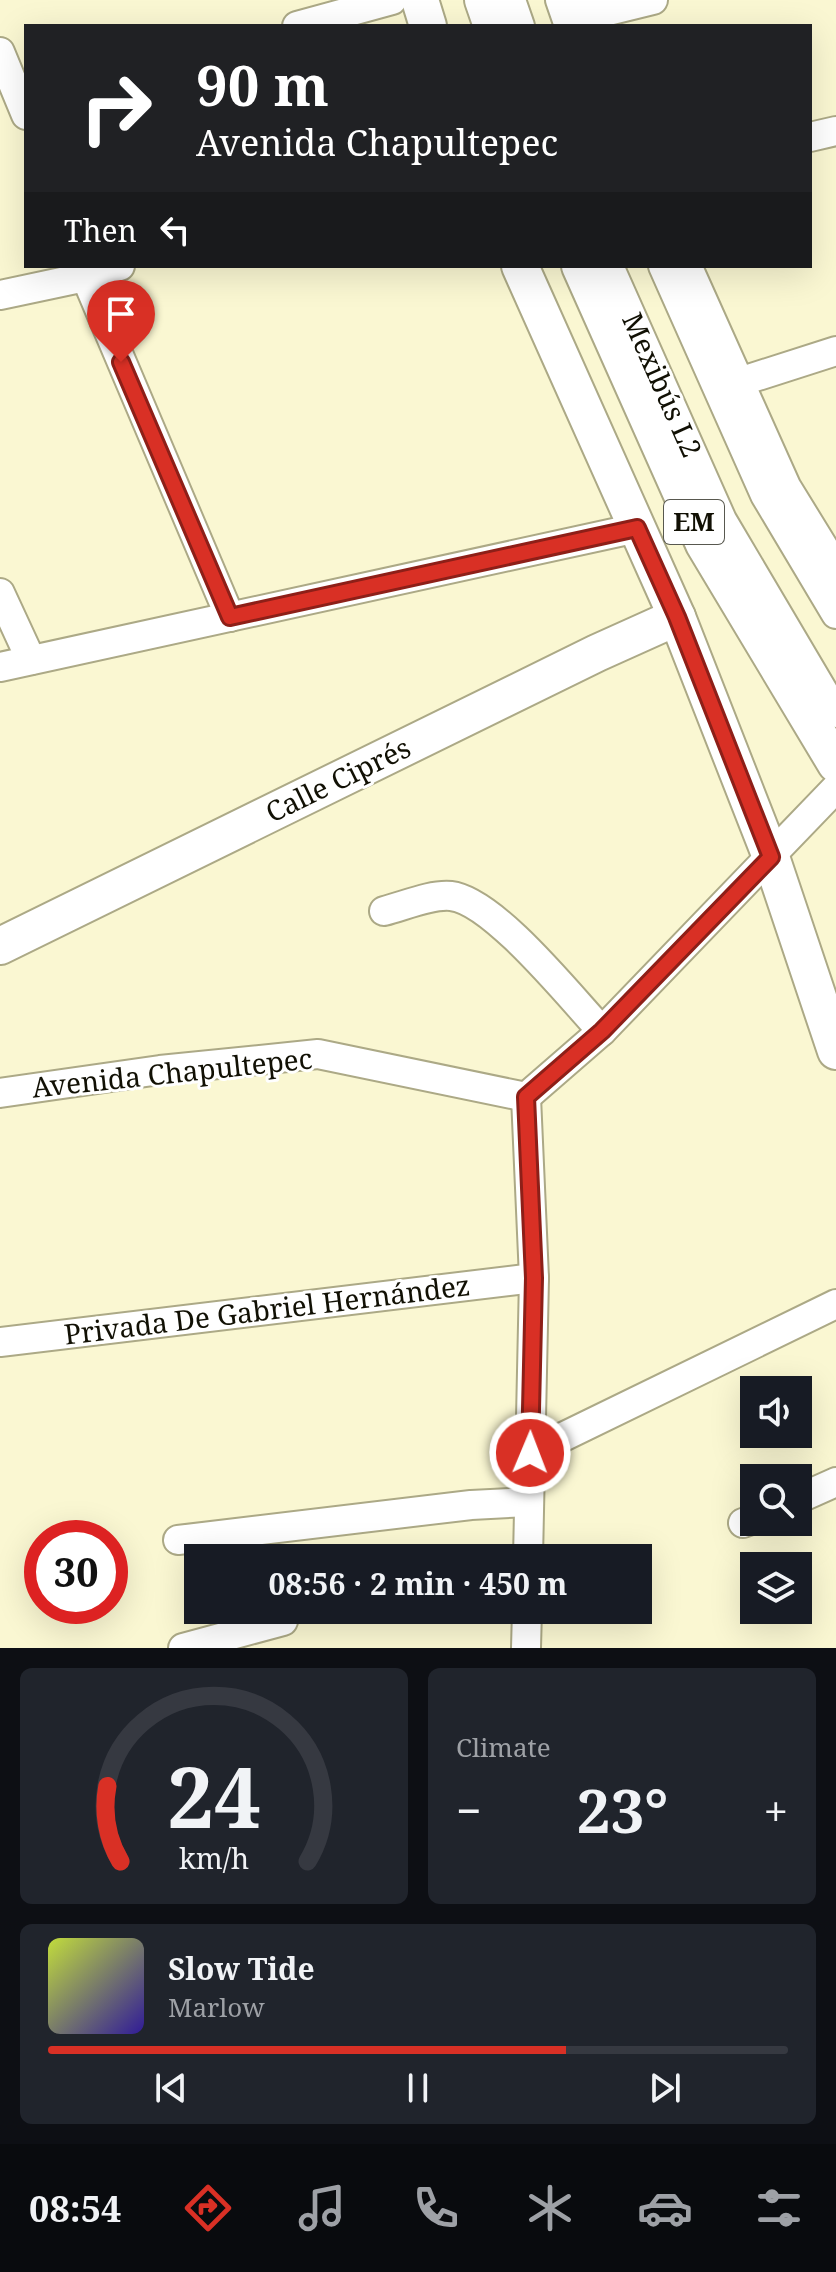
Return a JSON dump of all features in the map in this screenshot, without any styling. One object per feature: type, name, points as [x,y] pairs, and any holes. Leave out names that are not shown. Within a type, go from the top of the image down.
[{"type":"main road","points":[[420,0],[427,24]]},
{"type":"main road","points":[[483,0],[491,24]]},
{"type":"main road","points":[[521,268],[677,617],[771,857],[836,1051]]},
{"type":"main road","name":"EM","points":[[581,268],[704,544],[836,764]]},
{"type":"main road","points":[[684,268],[783,489],[836,575]]},
{"type":"main road","name":"Calle Ciprés","points":[[0,946],[597,653],[677,617]]},
{"type":"street","points":[[304,24],[392,0]]},
{"type":"street","points":[[511,0],[519,24]]},
{"type":"street","points":[[578,14],[653,0]]},
{"type":"street","points":[[0,52],[18,106]]},
{"type":"street","points":[[812,137],[836,131]]},
{"type":"street","points":[[0,295],[108,268]]},
{"type":"street","name":"Mexibús L2","points":[[610,268],[722,520],[836,713]]},
{"type":"street","name":"Mexibús L2","points":[[664,268],[765,495],[836,614]]},
{"type":"street","points":[[83,272],[230,617]]},
{"type":"street","points":[[736,383],[836,351]]},
{"type":"street","points":[[0,667],[637,528]]},
{"type":"street","points":[[0,593],[31,660]]},
{"type":"street","points":[[528,1544],[534,1278],[526,1097],[602,1031],[836,788]]},
{"type":"street","points":[[384,911],[447,896],[467,900],[508,932],[602,1031]]},
{"type":"street","name":"Avenida Chapultepec","points":[[0,1093],[160,1070],[318,1054],[526,1097]]},
{"type":"street","name":"Privada De Gabriel Hernández","points":[[0,1342],[534,1278]]},
{"type":"street","points":[[530,1453],[836,1304]]},
{"type":"street","points":[[812,1493],[836,1482]]},
{"type":"street","points":[[178,1540],[471,1505],[529,1502]]},
{"type":"street","points":[[183,1648],[272,1624]]},
{"type":"street","points":[[526,1648],[527,1624]]},
{"type":"route","points":[[121,362],[230,617],[637,528],[677,617],[771,857],[602,1031],[526,1097],[534,1278],[530,1453]]}]
